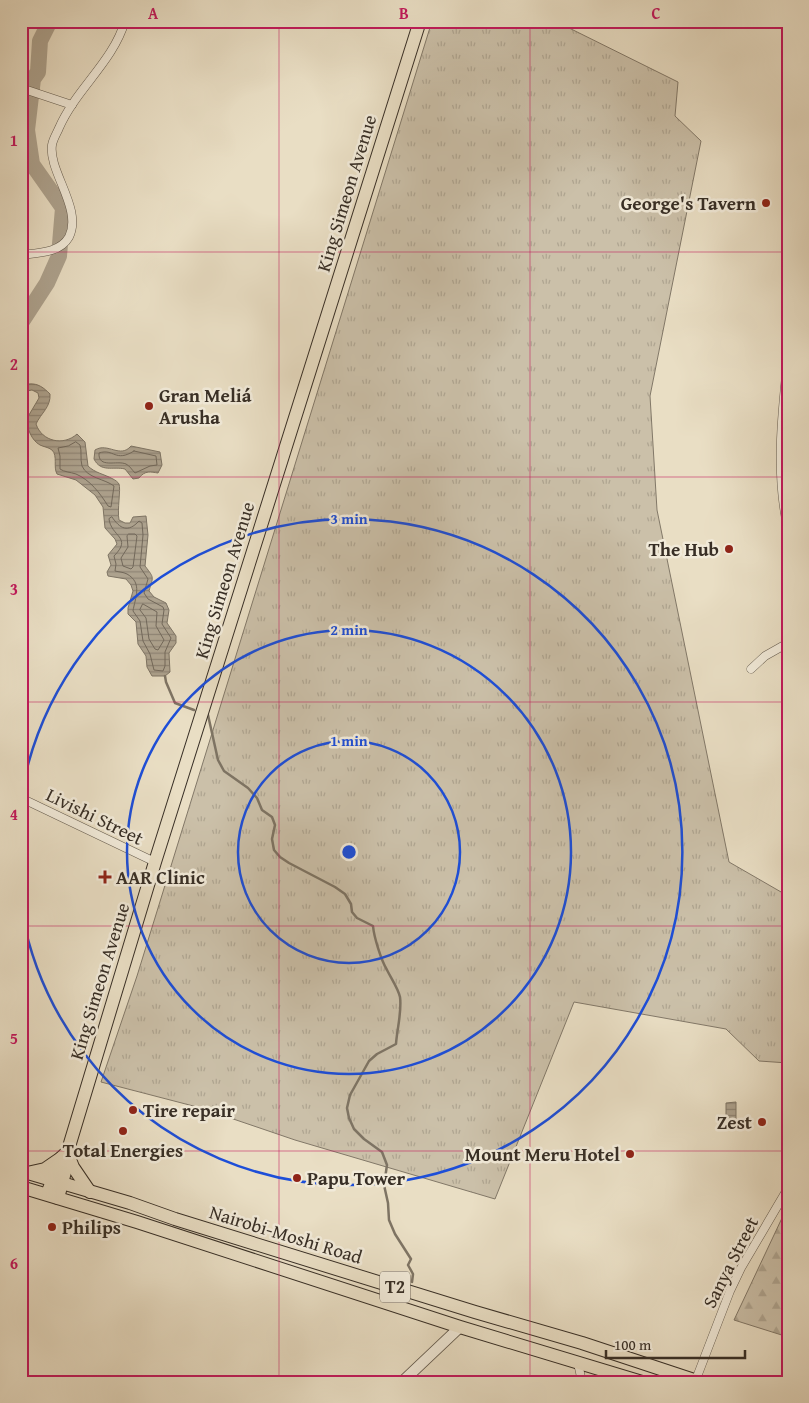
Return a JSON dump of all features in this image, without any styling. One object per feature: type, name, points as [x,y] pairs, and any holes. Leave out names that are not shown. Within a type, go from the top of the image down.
[{"type":"main road","name":"King Simeon Avenue","points":[[52,1196],[155,862],[420,21]]},
{"type":"main road","points":[[24,1172],[45,1169],[66,1155],[90,1192]]},
{"type":"main road","name":"T2","points":[[24,1172],[57,1182]]},
{"type":"main road","name":"Nairobi-Moshi Road","points":[[57,1182],[130,1203],[175,1219],[466,1309],[582,1343],[696,1381]]},
{"type":"main road","name":"T2","points":[[21,1187],[52,1196]]},
{"type":"main road","name":"Nairobi-Moshi Road","points":[[52,1196],[460,1327],[642,1382]]},
{"type":"street","points":[[21,255],[50,251],[65,243],[70,234],[72,214],[53,156],[52,145],[63,118],[116,44],[125,21]]},
{"type":"street","points":[[21,88],[72,105]]},
{"type":"street","points":[[788,357],[782,432],[782,466],[788,530]]},
{"type":"street","points":[[751,669],[766,656],[788,644]]},
{"type":"street","name":"Livishi Street","points":[[21,798],[155,862]]},
{"type":"street","name":"Sanya Street","points":[[696,1381],[730,1291],[741,1268],[788,1188]]},
{"type":"street","points":[[402,1382],[460,1327]]},
{"type":"street","points":[[578,1363],[582,1382]]},
{"type":"green space","points":[[432,21],[555,21],[678,82],[675,116],[701,141],[650,396],[657,510],[729,862],[788,896],[788,1063],[759,1061],[726,1029],[574,1002],[495,1199],[295,1140],[201,1108],[101,1082],[137,976]]},
{"type":"green space","points":[[782,1218],[788,1219],[788,1337],[734,1320]]},
{"type":"water","points":[[21,385],[41,386],[50,394],[47,406],[36,424],[43,435],[60,441],[72,438],[77,434],[85,442],[88,466],[114,479],[119,484],[119,520],[130,523],[133,517],[146,516],[148,535],[145,566],[152,578],[149,591],[154,597],[166,603],[169,610],[167,623],[176,636],[176,643],[169,653],[170,672],[165,676],[152,676],[147,667],[146,656],[138,644],[136,622],[128,614],[133,591],[131,585],[126,579],[108,576],[107,572],[111,565],[108,555],[117,544],[105,528],[103,507],[95,495],[76,480],[57,474],[54,452],[37,443],[30,434],[26,420],[39,398],[38,393],[32,390],[21,392]]},
{"type":"water","points":[[131,446],[160,452],[162,465],[158,473],[150,472],[133,479],[125,469],[104,468],[94,459],[95,450],[100,448],[123,451]]},
{"type":"water","points":[[736,1102],[736,1124],[726,1124],[726,1103]]},
{"type":"waterway","points":[[21,323],[47,283],[59,256],[63,208],[32,164],[27,130],[33,79],[38,72],[40,41],[50,21]]},
{"type":"waterway","points":[[165,676],[175,703],[194,710]]},
{"type":"waterway","points":[[208,715],[218,760],[224,771],[248,788],[257,798],[262,810],[272,817],[275,825],[272,839],[274,850],[289,863],[345,894],[351,904],[352,912],[357,918],[373,926],[382,960],[399,994],[400,1009],[396,1044],[377,1054],[369,1061],[350,1095],[347,1108],[354,1129],[382,1152],[387,1165],[384,1185],[389,1220],[395,1234],[411,1259],[408,1265],[413,1274],[412,1282]]},
{"type":"place","name":"George's Tavern","points":[[766,203]]},
{"type":"place","name":"Gran Meliá Arusha","points":[[149,406]]},
{"type":"place","name":"The Hub","points":[[729,549]]},
{"type":"place","name":"AAR Clinic","points":[[105,877]]},
{"type":"place","name":"Tire repair","points":[[133,1110]]},
{"type":"place","name":"Zest","points":[[762,1122]]},
{"type":"place","name":"Total Energies","points":[[123,1131]]},
{"type":"place","name":"Mount Meru Hotel","points":[[630,1154]]},
{"type":"place","name":"Papu Tower","points":[[297,1178]]},
{"type":"place","name":"Philips","points":[[52,1227]]}]
